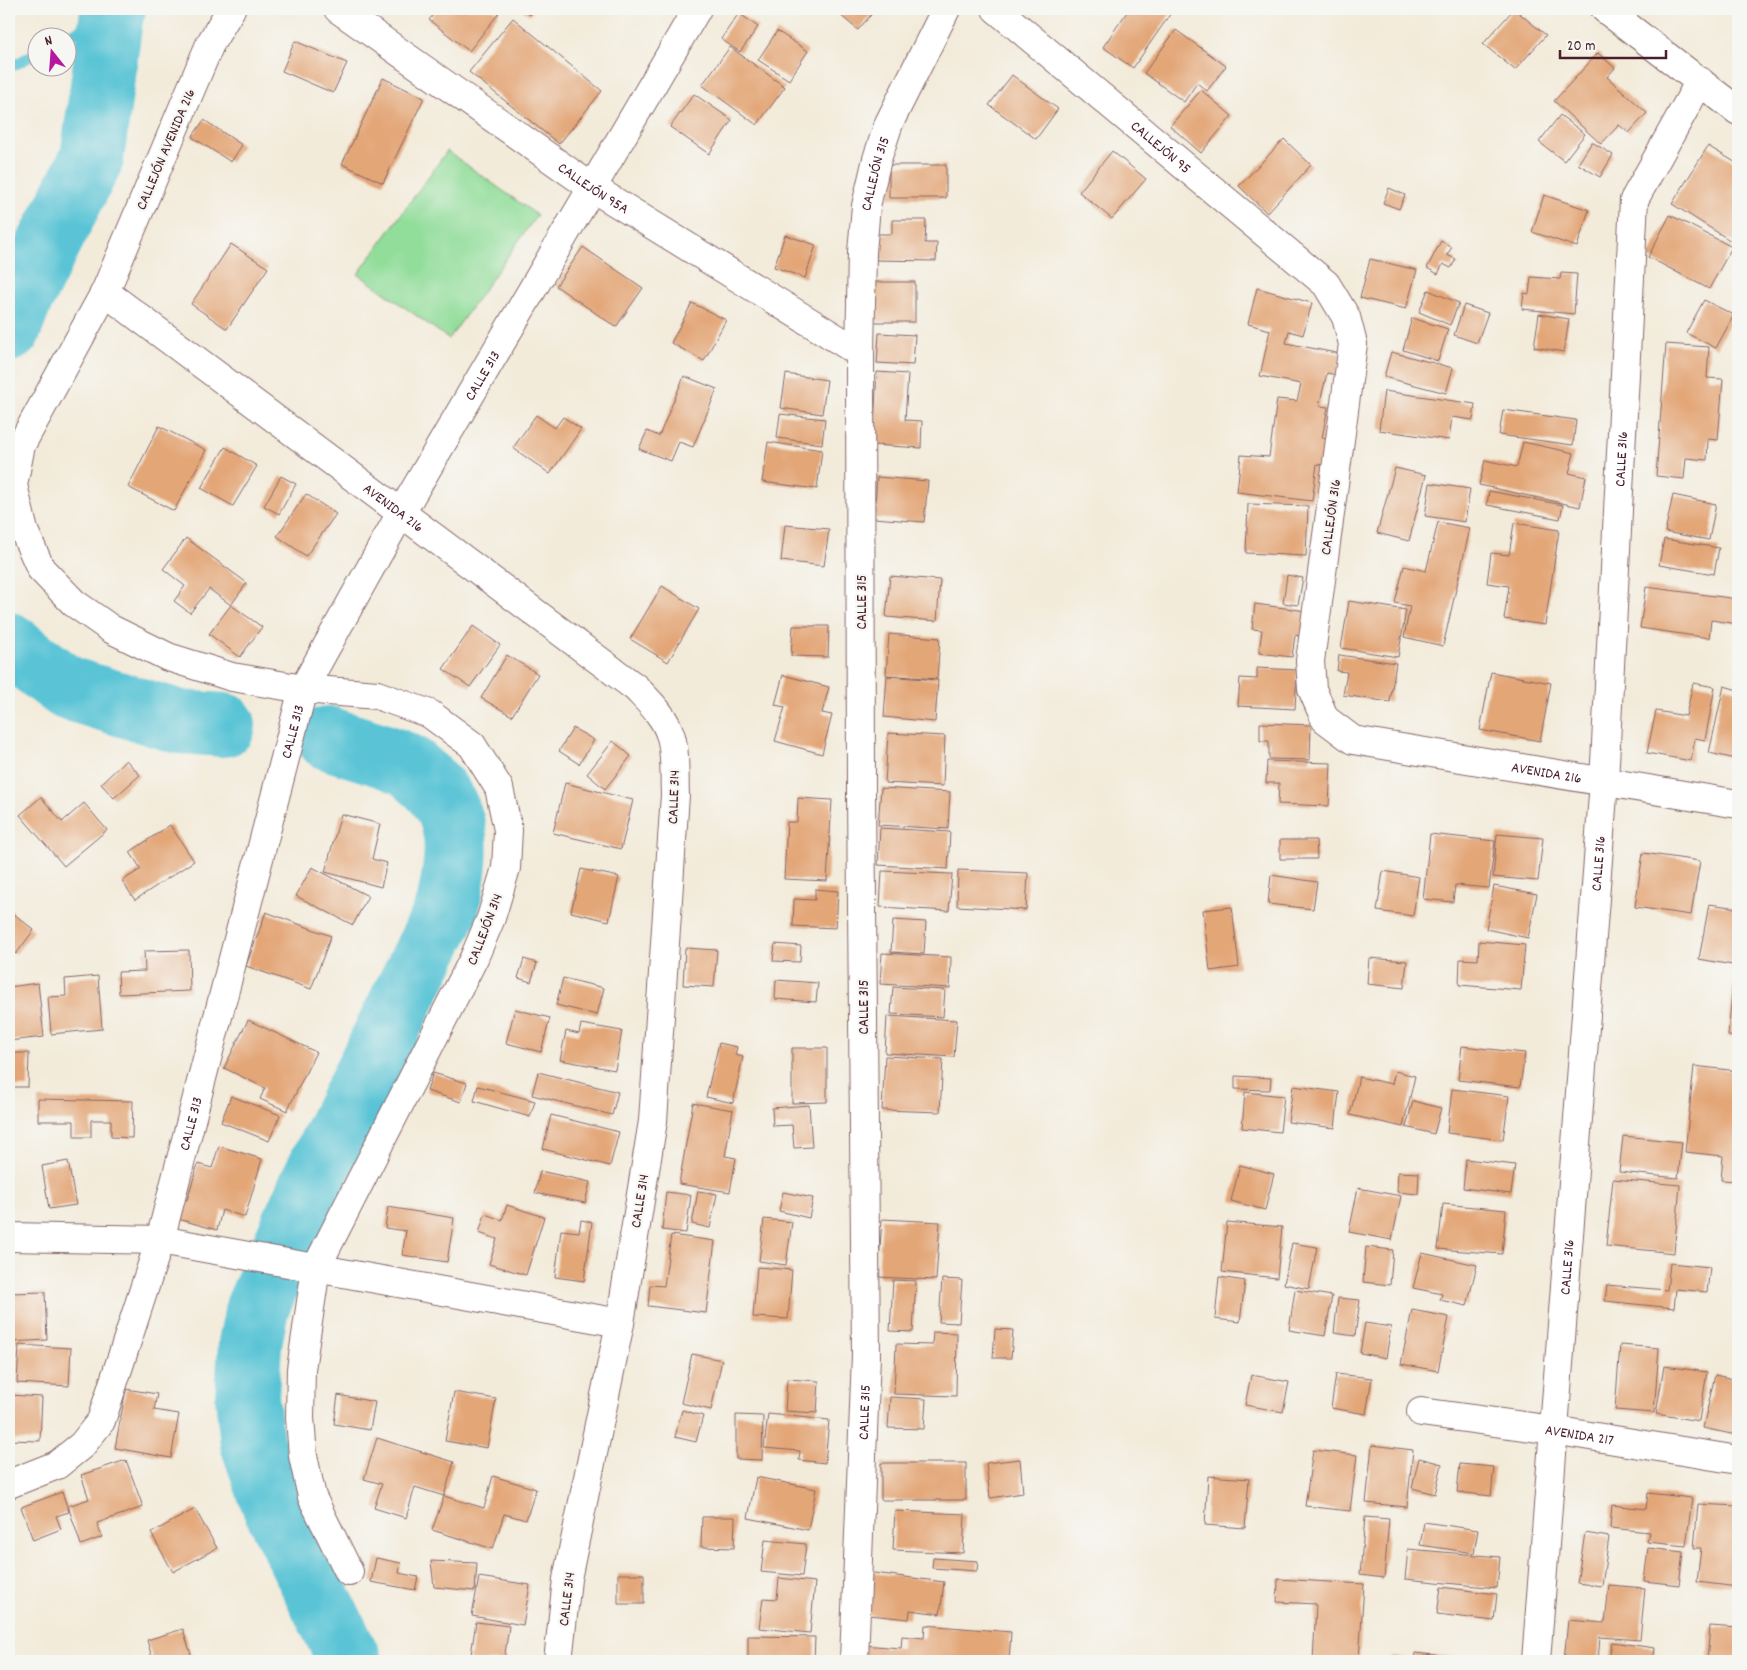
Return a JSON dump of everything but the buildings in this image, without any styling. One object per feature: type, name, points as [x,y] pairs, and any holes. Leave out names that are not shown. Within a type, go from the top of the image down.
[{"type":"street","name":"CALLEJÓN AVENIDA 216","points":[[231,9],[210,44],[105,292],[21,445],[13,485],[24,531],[41,569],[74,603],[111,629],[168,657],[232,676],[303,689]]},
{"type":"street","name":"CALLEJÓN 95A","points":[[338,9],[591,187],[860,353]]},
{"type":"street","name":"CALLE 313","points":[[9,1484],[57,1465],[82,1445],[101,1421],[160,1240],[303,689],[401,513],[697,9]]},
{"type":"street","name":"CALLEJÓN 315","points":[[860,353],[862,252],[866,206],[877,159],[889,123],[946,9]]},
{"type":"street","name":"CALLEJÓN 95","points":[[996,9],[1326,284]]},
{"type":"street","points":[[1605,9],[1738,111]]},
{"type":"street","name":"CALLE 316","points":[[1536,1661],[1604,782],[1634,200],[1700,81]]},
{"type":"street","name":"CALLEJÓN 316","points":[[1326,284],[1346,318],[1353,344],[1310,661],[1312,689],[1325,719],[1353,740]]},
{"type":"street","name":"AVENIDA 216","points":[[105,292],[636,688],[657,710],[671,734]]},
{"type":"street","name":"CALLE 315","points":[[854,1661],[866,1356],[861,784],[860,353]]},
{"type":"street","name":"CALLEJÓN 314","points":[[303,689],[377,695],[430,714],[472,745],[499,788],[508,830],[506,868],[491,918],[474,958],[307,1267],[301,1368],[300,1418],[302,1456],[312,1497],[348,1572]]},
{"type":"street","name":"CALLE 314","points":[[558,1661],[567,1579],[620,1323],[652,1121],[675,796],[671,734]]},
{"type":"street","name":"AVENIDA 216","points":[[1353,740],[1738,804]]},
{"type":"street","points":[[9,1237],[160,1240],[620,1323]]},
{"type":"street","name":"AVENIDA 217","points":[[1421,1412],[1553,1430],[1738,1460]]},
{"type":"green space","points":[[447,151],[537,215],[449,339],[358,274]]},
{"type":"waterway","points":[[9,330],[21,299],[92,158],[112,12],[114,9]]},
{"type":"waterway","points":[[78,31],[112,12]]},
{"type":"waterway","points":[[9,68],[28,58]]},
{"type":"waterway","points":[[9,644],[67,688],[180,722],[224,725]]},
{"type":"waterway","points":[[328,738],[407,765],[423,778],[437,792],[446,806],[452,822],[456,855],[447,909],[312,1182],[257,1308],[250,1343],[247,1397],[252,1443],[274,1506],[350,1661]]}]
